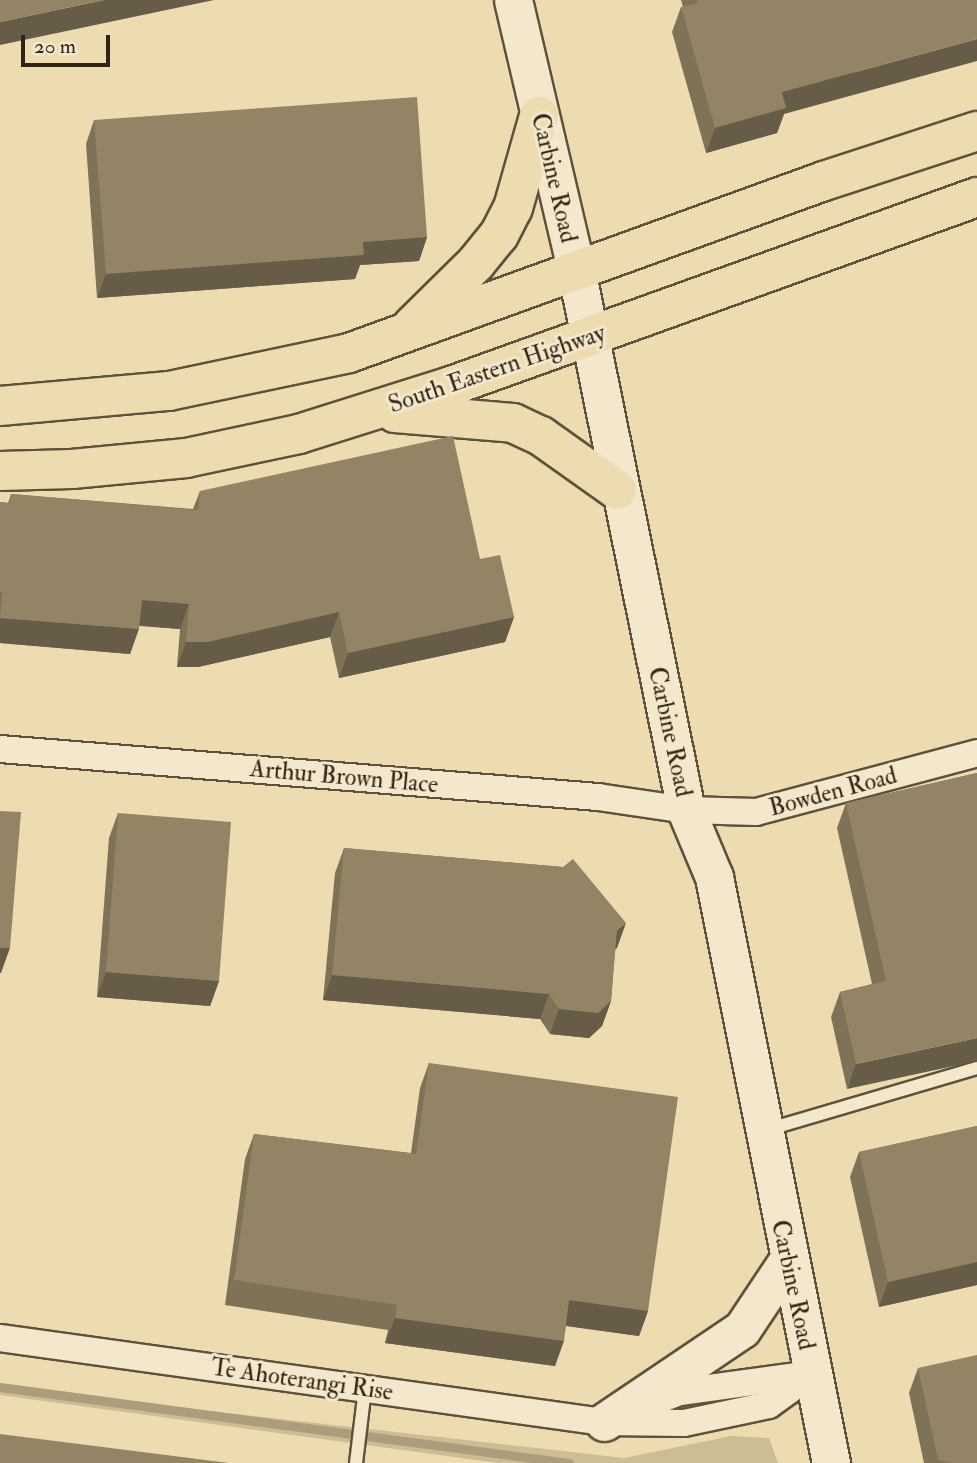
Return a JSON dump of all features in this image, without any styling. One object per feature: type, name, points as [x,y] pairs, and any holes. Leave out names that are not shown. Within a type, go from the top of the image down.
[{"type":"main road","name":"Carbine Road","points":[[513,0],[576,269],[617,490],[686,810],[714,877],[762,1131],[831,1463]]},
{"type":"main road","points":[[403,335],[477,263],[499,235],[513,208],[540,116]]},
{"type":"main road","points":[[0,406],[169,391],[246,378],[403,335],[576,269],[977,131]]},
{"type":"main road","name":"South Eastern Highway","points":[[0,471],[72,469],[186,458],[299,434],[373,412],[588,338],[977,197]]},
{"type":"main road","points":[[373,412],[513,423],[541,436],[617,490]]},
{"type":"main road","points":[[604,1422],[742,1329],[788,1260]]},
{"type":"street","name":"Arthur Brown Place","points":[[0,749],[598,797],[686,810]]},
{"type":"street","name":"Bowden Road","points":[[686,810],[766,812],[977,753]]},
{"type":"street","name":"Te Ahoterangi Rise","points":[[0,1338],[604,1422],[684,1423],[769,1405],[812,1374]]},
{"type":"lane","points":[[762,1131],[977,1068]]},
{"type":"lane","points":[[356,1463],[365,1389]]},
{"type":"shaded area","points":[[0,1387],[624,1458],[731,1436],[769,1438],[778,1463],[498,1463],[0,1395]]},
{"type":"building","points":[[0,0],[104,0],[0,22]]},
{"type":"building","points":[[697,0],[977,0],[977,39],[782,92],[786,108],[715,128],[681,7],[698,3]]},
{"type":"building","points":[[417,97],[427,237],[363,242],[364,255],[106,274],[94,120]]},
{"type":"building","points":[[453,436],[480,559],[500,555],[514,617],[348,653],[339,612],[208,642],[186,642],[189,604],[142,600],[139,629],[0,618],[0,502],[10,503],[11,494],[198,510],[200,491]]},
{"type":"building","points":[[977,773],[977,1038],[856,1064],[840,992],[886,981],[846,803]]},
{"type":"building","points":[[0,811],[21,812],[10,948],[0,948]]},
{"type":"building","points":[[118,813],[231,822],[219,981],[106,972]]},
{"type":"building","points":[[344,848],[563,867],[573,859],[626,923],[617,930],[611,1001],[598,1013],[559,1009],[549,994],[332,975]]},
{"type":"building","points":[[429,1063],[678,1097],[648,1311],[569,1300],[564,1341],[395,1318],[397,1305],[234,1280],[254,1134],[416,1154]]},
{"type":"building","points":[[977,1126],[977,1262],[888,1282],[859,1152]]},
{"type":"building","points":[[977,1355],[977,1463],[938,1460],[918,1368]]},
{"type":"building","points":[[0,1434],[229,1463],[0,1463]]},
{"type":"waterway","points":[[0,1387],[569,1463]]}]
